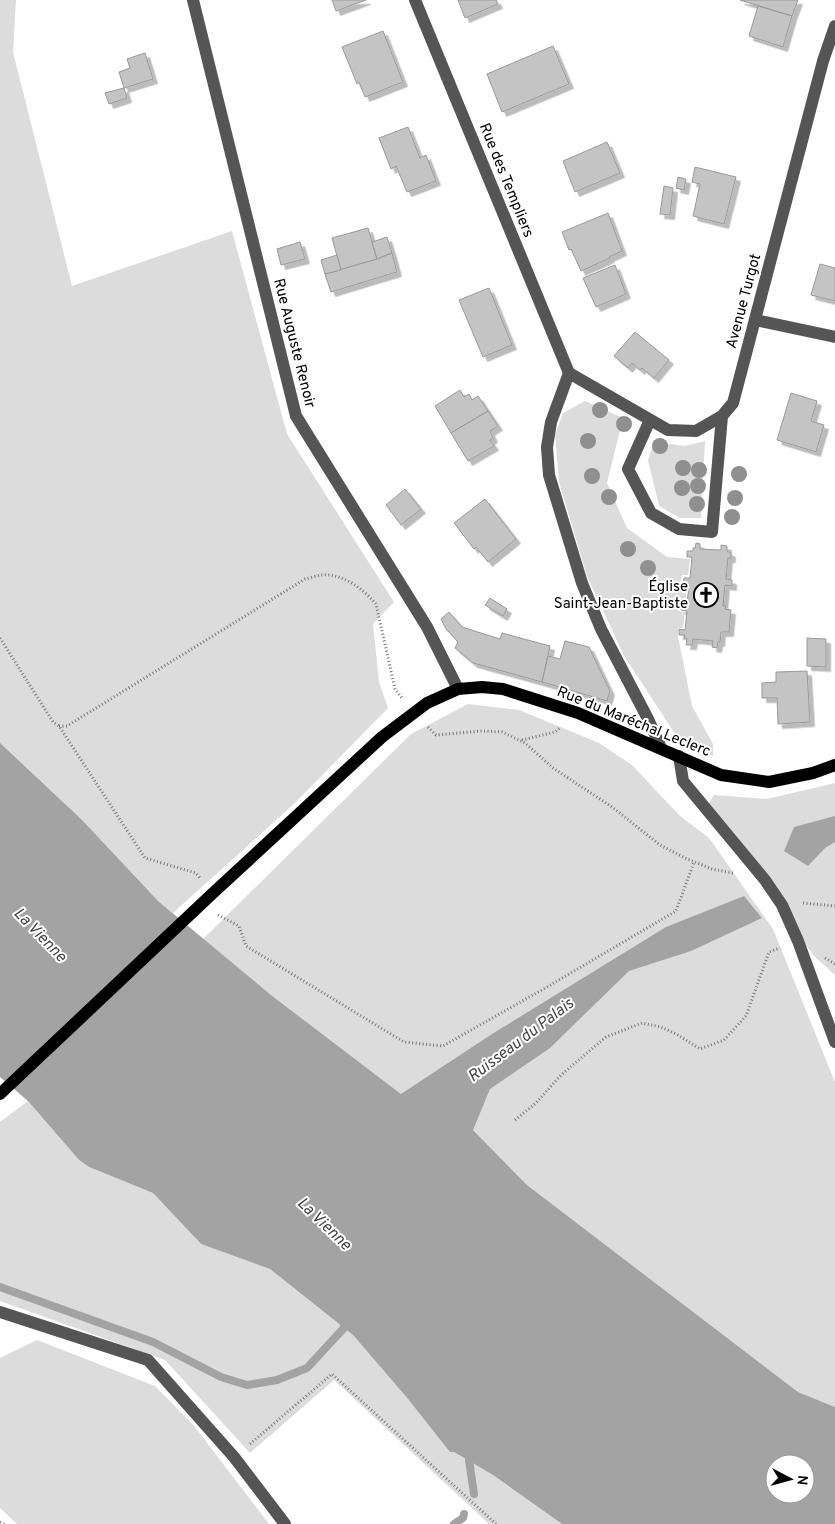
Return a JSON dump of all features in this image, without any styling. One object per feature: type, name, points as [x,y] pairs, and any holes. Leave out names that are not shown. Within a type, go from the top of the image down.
[{"type":"main road","name":"Rue du Maréchal Leclerc","points":[[0,1094],[382,737],[427,703],[458,689],[482,687],[503,689],[578,713],[721,776],[769,782],[813,773],[835,765]]},
{"type":"street","name":"Rue Auguste Renoir","points":[[193,0],[296,416],[427,627],[458,689]]},
{"type":"street","name":"Rue des Templiers","points":[[415,0],[569,373]]},
{"type":"street","name":"Avenue Turgot","points":[[569,373],[668,430],[696,431],[722,416],[733,403],[823,61],[835,26]]},
{"type":"street","points":[[755,320],[835,337]]},
{"type":"street","points":[[569,373],[551,422],[548,447],[549,475],[582,583],[600,630],[648,719],[661,748]]},
{"type":"street","points":[[650,420],[628,470],[651,513],[679,529],[712,532],[722,416]]},
{"type":"street","points":[[679,756],[683,780],[765,880],[782,905],[798,941],[835,1042]]},
{"type":"street","points":[[0,1312],[148,1360],[234,1458],[285,1524]]},
{"type":"path","points":[[0,638],[53,722],[59,726],[145,858],[196,873],[213,893]]},
{"type":"path","points":[[521,741],[556,732],[578,713]]},
{"type":"path","points":[[200,906],[239,926],[246,946],[404,1042],[443,1046],[676,912],[694,862]]},
{"type":"path","points":[[782,905],[801,903],[835,906]]},
{"type":"path","points":[[515,1120],[536,1103],[561,1075],[606,1037],[642,1022],[661,1027],[700,1049],[724,1040],[746,1016],[769,952],[798,941],[835,964]]},
{"type":"path","points":[[234,1458],[332,1374],[496,1524]]},
{"type":"path","points":[[0,1522],[4,1524]]},
{"type":"shaded area","points":[[0,0],[16,0],[13,52],[72,286],[232,231],[287,434],[394,602],[373,624],[379,682],[388,708],[295,803],[173,913],[158,901],[0,744]]},
{"type":"shaded area","points":[[585,401],[623,418],[607,483],[627,528],[667,557],[690,559],[688,575],[682,575],[680,586],[686,588],[686,601],[680,601],[679,611],[685,612],[683,628],[678,628],[678,636],[692,706],[713,744],[713,756],[677,737],[623,654],[587,576],[559,482],[555,435],[563,413]]},
{"type":"shaded area","points":[[705,441],[701,518],[680,518],[659,506],[648,460],[654,442],[685,446]]},
{"type":"shaded area","points":[[468,704],[519,710],[599,743],[632,765],[680,816],[709,838],[773,929],[835,1082],[835,1407],[798,1392],[527,1185],[473,1130],[401,1094],[271,995],[203,939],[411,734]]},
{"type":"shaded area","points":[[835,783],[835,975],[813,955],[708,805],[714,795],[767,799]]},
{"type":"shaded area","points":[[28,1101],[79,1160],[89,1167],[153,1193],[201,1244],[270,1269],[353,1335],[450,1451],[493,1475],[562,1524],[489,1524],[334,1380],[250,1453],[165,1360],[0,1301],[0,1122]]},
{"type":"shaded area","points":[[37,1340],[155,1386],[195,1427],[269,1524],[17,1524],[0,1508],[0,1358]]},
{"type":"water","points":[[0,743],[82,820],[158,901],[271,995],[401,1094],[492,1034],[666,927],[744,896],[762,918],[691,951],[629,971],[550,1048],[490,1089],[473,1130],[527,1185],[798,1392],[835,1407],[835,1524],[562,1524],[493,1475],[454,1452],[450,1452],[353,1335],[270,1269],[201,1244],[153,1193],[89,1167],[79,1160],[28,1101],[0,1077]]},
{"type":"water","points":[[835,816],[835,842],[825,848],[808,866],[784,851],[794,827]]},
{"type":"building","points":[[332,0],[366,0],[336,11]]},
{"type":"building","points":[[458,0],[496,0],[498,4],[465,18]]},
{"type":"building","points":[[740,0],[798,0],[792,16]]},
{"type":"building","points":[[758,6],[792,16],[783,47],[749,36]]},
{"type":"building","points":[[383,31],[403,82],[365,97],[359,82],[357,84],[342,47]]},
{"type":"building","points":[[553,46],[569,84],[502,112],[487,74]]},
{"type":"building","points":[[145,53],[153,79],[124,88],[119,72],[130,68],[127,59]]},
{"type":"building","points":[[124,88],[127,98],[109,104],[105,93]]},
{"type":"building","points":[[408,127],[420,158],[426,155],[436,181],[407,192],[396,166],[391,169],[379,138]]},
{"type":"building","points":[[607,142],[620,173],[575,192],[563,161]]},
{"type":"building","points":[[695,167],[736,177],[724,224],[693,216],[700,184],[692,182]]},
{"type":"building","points":[[678,177],[686,179],[684,190],[676,188]]},
{"type":"building","points":[[664,186],[673,188],[670,215],[660,214]]},
{"type":"building","points":[[608,213],[622,251],[581,271],[571,249],[569,250],[562,232]]},
{"type":"building","points":[[368,228],[377,259],[341,270],[332,238]]},
{"type":"building","points":[[387,237],[392,253],[377,259],[372,242]]},
{"type":"building","points":[[300,242],[305,259],[281,265],[277,249]]},
{"type":"building","points":[[392,253],[397,272],[331,292],[325,274]]},
{"type":"building","points":[[337,255],[341,270],[325,274],[321,260]]},
{"type":"building","points":[[820,264],[835,268],[835,301],[811,295]]},
{"type":"building","points":[[615,265],[626,294],[596,307],[583,278]]},
{"type":"building","points":[[489,288],[512,345],[483,357],[459,300]]},
{"type":"building","points":[[635,332],[669,360],[654,378],[642,368],[640,370],[632,363],[628,368],[614,356]]},
{"type":"building","points":[[460,390],[464,397],[469,394],[472,400],[478,396],[488,411],[451,433],[435,406]]},
{"type":"building","points":[[791,393],[817,401],[811,421],[824,425],[816,452],[777,440]]},
{"type":"building","points":[[488,411],[498,426],[490,431],[493,438],[490,440],[494,446],[468,461],[451,433]]},
{"type":"building","points":[[405,489],[421,509],[401,525],[386,505]]},
{"type":"building","points":[[485,499],[516,539],[488,562],[476,547],[474,549],[454,523]]},
{"type":"building","name":"Église Saint-Jean-Baptiste","points":[[696,543],[700,544],[700,549],[721,550],[721,545],[727,546],[727,551],[731,553],[731,558],[728,558],[726,579],[732,580],[732,586],[725,585],[723,606],[726,606],[725,609],[731,610],[729,632],[721,632],[717,648],[712,647],[713,641],[693,639],[692,645],[686,645],[687,639],[684,638],[685,635],[679,635],[679,629],[685,630],[687,611],[681,610],[681,603],[687,604],[689,585],[683,584],[684,578],[690,578],[692,557],[687,557],[687,551],[693,551]]},
{"type":"building","points":[[490,598],[507,609],[503,616],[485,605]]},
{"type":"building","points":[[449,612],[462,627],[500,639],[502,633],[550,646],[542,682],[473,663],[455,648],[458,642],[446,629],[441,619]]},
{"type":"building","points":[[807,638],[826,639],[826,667],[807,666]]},
{"type":"building","points":[[565,641],[589,647],[610,691],[607,701],[542,682],[548,656],[560,659]]},
{"type":"building","points":[[807,671],[810,722],[778,724],[777,698],[762,698],[762,683],[776,682],[776,672]]},
{"type":"waterway","points":[[0,1287],[153,1342],[221,1377],[247,1385],[277,1380],[307,1368],[344,1328],[345,1319]]},
{"type":"waterway","points":[[469,1452],[474,1494]]},
{"type":"waterway","points":[[454,1524],[463,1518],[464,1514]]},
{"type":"place","name":"Église Saint-Jean-Baptiste","points":[[706,595]]},
{"type":"water label","name":"La Vienne","points":[[41,934]]},
{"type":"water label","name":"Ruisseau du Palais","points":[[520,1039]]},
{"type":"water label","name":"La Vienne","points":[[325,1223]]}]
